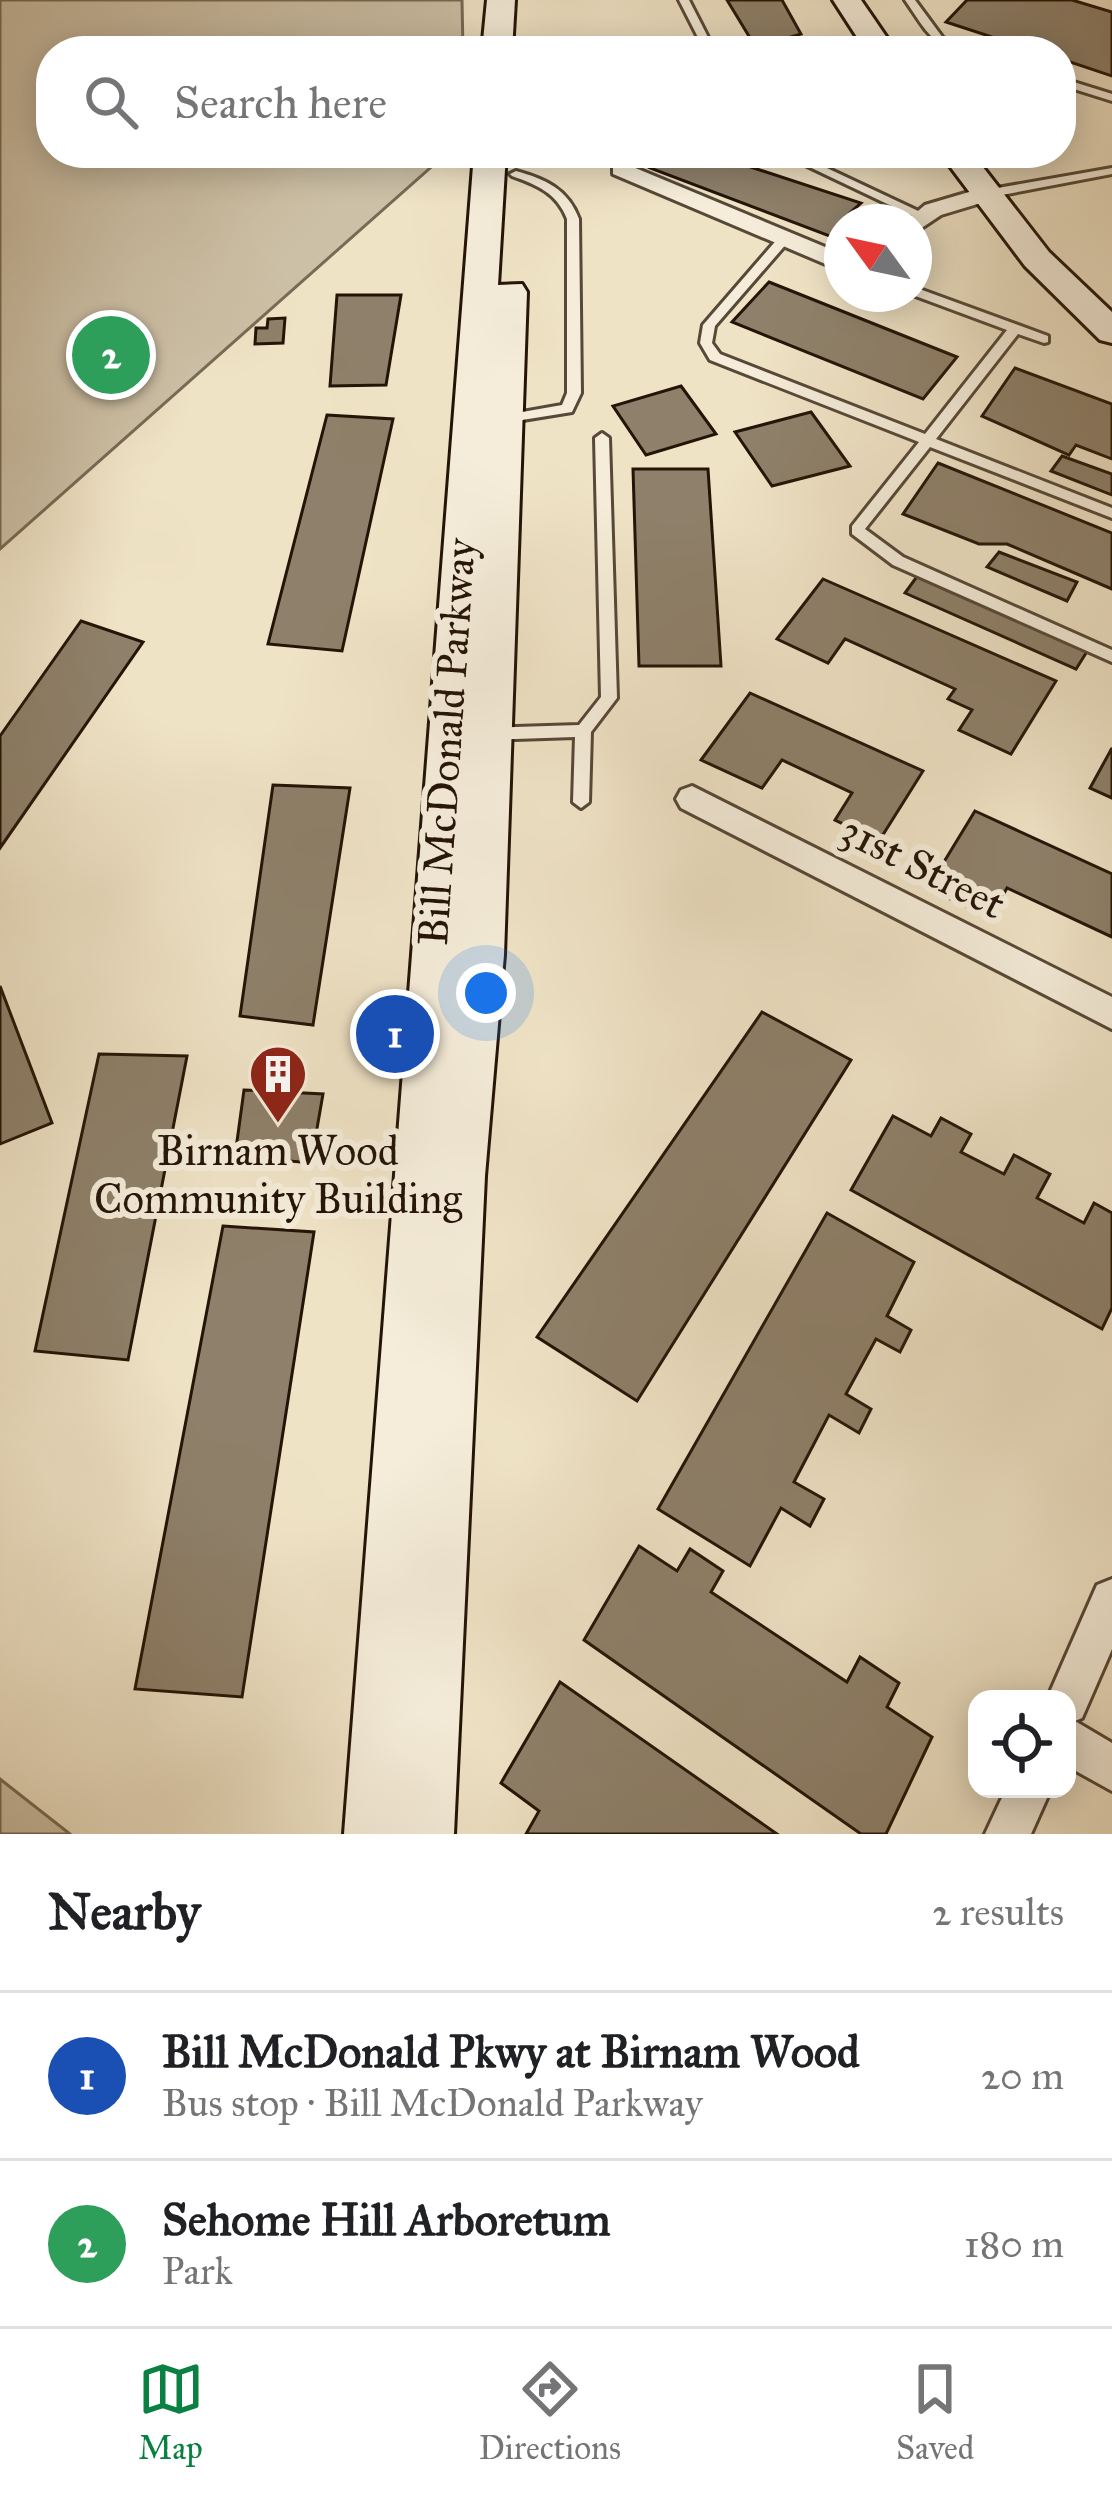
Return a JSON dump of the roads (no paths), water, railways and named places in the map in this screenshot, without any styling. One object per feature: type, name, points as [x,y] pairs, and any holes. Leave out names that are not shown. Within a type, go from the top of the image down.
[{"type":"main road","points":[[498,36],[501,0]]},
{"type":"main road","points":[[522,0],[522,36]]},
{"type":"main road","points":[[847,0],[871,36]]},
{"type":"main road","name":"Bill McDonald Parkway","points":[[375,1834],[507,168]]},
{"type":"main road","name":"Bill McDonald Parkway","points":[[423,1834],[460,1176],[481,955],[504,419],[508,168]]},
{"type":"main road","points":[[967,168],[1067,292],[1112,332]]},
{"type":"street","points":[[621,169],[824,255]]},
{"type":"street","points":[[932,217],[986,194]]},
{"type":"street","name":"31st Street","points":[[692,799],[1112,1014]]},
{"type":"street","points":[[1073,1690],[1112,1600]]},
{"type":"street","points":[[1076,1746],[1112,1768]]},
{"type":"street","points":[[1008,1834],[1025,1798]]},
{"type":"lane","points":[[684,0],[702,36]]},
{"type":"lane","points":[[911,0],[936,36]]},
{"type":"lane","points":[[1076,86],[1112,98]]},
{"type":"lane","points":[[504,419],[567,410],[574,393],[573,219],[568,201],[520,168]]},
{"type":"lane","points":[[816,168],[885,204]]},
{"type":"lane","points":[[986,194],[1112,171]]},
{"type":"lane","points":[[784,238],[709,325],[706,343],[716,357],[1112,513]]},
{"type":"lane","points":[[932,298],[1044,339]]},
{"type":"lane","points":[[1015,328],[857,530],[898,562],[1112,656]]},
{"type":"lane","points":[[581,802],[584,731],[609,698],[602,438]]},
{"type":"lane","points":[[488,734],[584,731]]},
{"type":"place","name":"Sehome Hill Arboretum","points":[[111,355]]},
{"type":"place","name":"Bill McDonald Pkwy at Birnam Wood","points":[[395,1034]]},
{"type":"place","name":"Birnam Wood Community Building","points":[[278,1125]]}]
